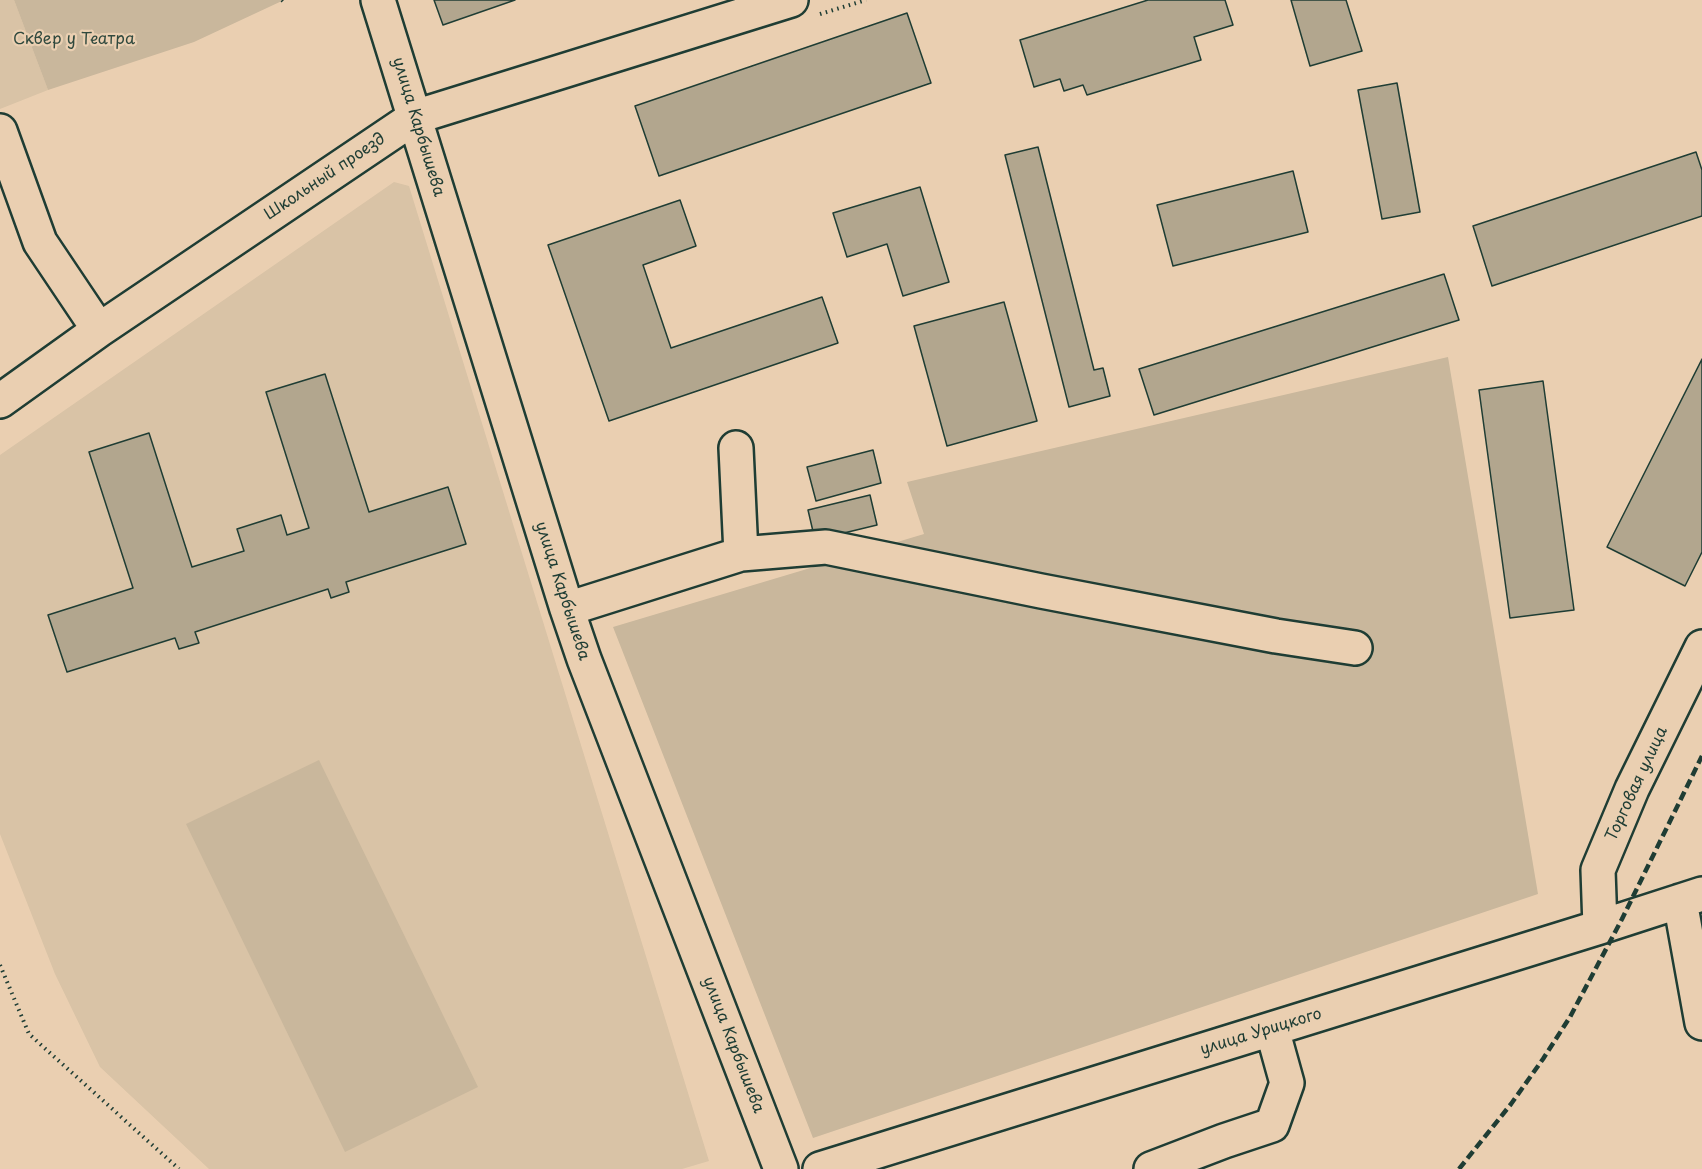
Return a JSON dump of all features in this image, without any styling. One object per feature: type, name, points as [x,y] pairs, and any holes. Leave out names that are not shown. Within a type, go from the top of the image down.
[{"type":"street","name":"улица Карбышева","points":[[378,0],[584,659],[782,1169]]},
{"type":"street","name":"Школьный проезд","points":[[0,401],[99,330],[415,117],[791,0]]},
{"type":"street","points":[[0,131],[40,242],[99,330]]},
{"type":"street","points":[[736,448],[741,554]]},
{"type":"street","points":[[567,609],[741,554],[826,547],[1170,616],[1355,648]]},
{"type":"street","name":"Торговая улица","points":[[1600,927],[1598,870],[1632,789],[1702,647]]},
{"type":"street","points":[[1691,897],[1702,1023]]},
{"type":"street","name":"улица Урицкого","points":[[820,1169],[1691,897]]},
{"type":"street","points":[[1151,1169],[1272,1125],[1287,1083],[1272,1029]]},
{"type":"path","points":[[0,965],[29,1034],[179,1169]]},
{"type":"shaded area","points":[[0,0],[14,0],[48,90],[0,109]]},
{"type":"shaded area","points":[[394,182],[409,186],[709,1161],[682,1169],[209,1169],[100,1067],[55,974],[0,834],[0,455]]},
{"type":"green space","name":"Сквер у Театра","points":[[14,0],[284,0],[194,42],[48,90]]},
{"type":"green space","points":[[1448,357],[1538,894],[813,1138],[613,627],[924,534],[907,482]]},
{"type":"green space","points":[[319,760],[478,1087],[345,1152],[186,824]]},
{"type":"building","points":[[434,0],[515,0],[443,25]]},
{"type":"building","points":[[1148,0],[1225,0],[1233,25],[1194,37],[1201,60],[1087,95],[1083,85],[1064,91],[1060,79],[1034,87],[1020,40]]},
{"type":"building","points":[[1291,0],[1346,0],[1362,51],[1310,66]]},
{"type":"building","points":[[907,13],[931,83],[659,176],[635,106]]},
{"type":"building","points":[[1397,83],[1420,212],[1382,219],[1358,90]]},
{"type":"building","points":[[1038,147],[1094,370],[1103,368],[1110,396],[1069,407],[1005,155]]},
{"type":"building","points":[[1696,152],[1702,170],[1702,216],[1492,286],[1473,226]]},
{"type":"building","points":[[1293,171],[1308,232],[1173,266],[1157,205]]},
{"type":"building","points":[[920,187],[949,282],[903,296],[887,244],[847,257],[833,213]]},
{"type":"building","points":[[680,200],[696,246],[643,265],[671,348],[822,297],[838,343],[609,421],[548,245]]},
{"type":"building","points":[[1444,274],[1459,320],[1154,415],[1139,369]]},
{"type":"building","points":[[1004,302],[1037,421],[947,446],[914,326]]},
{"type":"building","points":[[1702,359],[1702,552],[1685,586],[1607,547]]},
{"type":"building","points":[[325,374],[369,512],[448,487],[466,544],[346,582],[349,592],[331,598],[328,589],[195,632],[199,643],[179,649],[175,638],[67,672],[48,615],[133,588],[89,452],[149,433],[192,567],[244,551],[237,529],[281,515],[287,535],[309,528],[266,392]]},
{"type":"building","points":[[1543,381],[1574,610],[1510,618],[1479,390]]},
{"type":"building","points":[[873,450],[881,483],[816,501],[807,467]]},
{"type":"building","points":[[870,495],[877,525],[815,540],[808,510]]},
{"type":"railway","points":[[1459,1169],[1511,1104],[1570,1017],[1622,919],[1702,756]]}]
